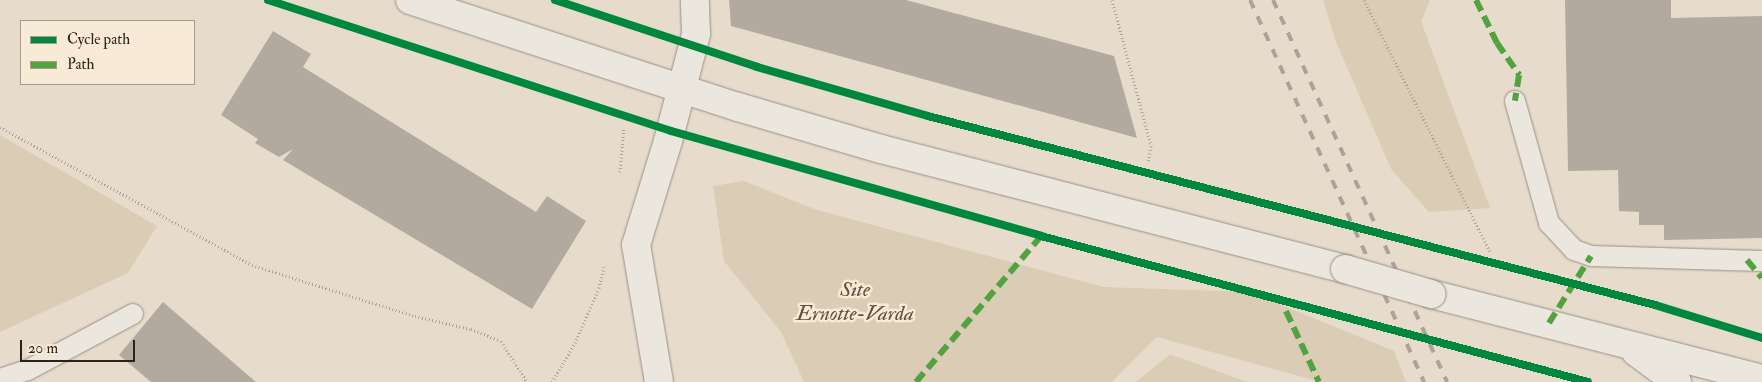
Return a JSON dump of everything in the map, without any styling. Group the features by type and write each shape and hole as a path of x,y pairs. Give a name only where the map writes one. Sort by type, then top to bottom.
{"street":[{"path":"410,0 881,149 1762,379"},
{"path":"659,382 636,245 696,34 695,0"},
{"path":"1627,345 1677,382"}],"lane":[{"path":"1515,101 1550,223 1574,250 1591,256 1762,261"},
{"path":"0,379 28,370 133,314"}],"path":[{"path":"1112,0 1151,146 1146,173"},
{"path":"1364,0 1490,252"},
{"path":"0,128 252,265 415,316 471,329 501,342 527,382"},
{"path":"552,382 575,343 599,288"}],"green space":[{"path":"1323,0 1430,0 1421,21 1490,208 1429,212 1391,169 1336,42"},
{"path":"0,135 157,226 128,273 0,332"},
{"name":"Site Ernotte-Varda","path":"744,181 817,210 1104,287 1250,292 1394,351 1406,382 1321,382 1157,337 1112,382 804,382 781,332 724,261 713,186"},
{"path":"1170,354 1247,382 1136,382"}],"building":[{"path":"729,0 906,0 1114,56 1137,138 731,26"},
{"path":"1565,0 1671,0 1671,18 1762,16 1762,238 1664,240 1664,225 1639,225 1639,212 1619,211 1618,170 1568,171"},
{"path":"273,31 311,54 303,67 536,212 547,196 586,221 532,309 283,160 293,149 279,157 255,143 258,139 221,115"},
{"path":"163,302 256,382 151,382 119,355"}],"railway":[{"path":"1250,0 1424,382"},
{"path":"1273,0 1447,382"}],"marked path":[{"path":"1476,0 1497,43 1519,75 1515,101"},
{"path":"916,382 1041,236"},
{"path":"1549,323 1591,256"},
{"path":"1747,260 1762,278"},
{"path":"1286,311 1319,382"}],"cycle path":[{"path":"268,0 671,131 1041,236 1588,382"},
{"path":"555,0 757,67 928,116 1655,305 1762,338"}]}
